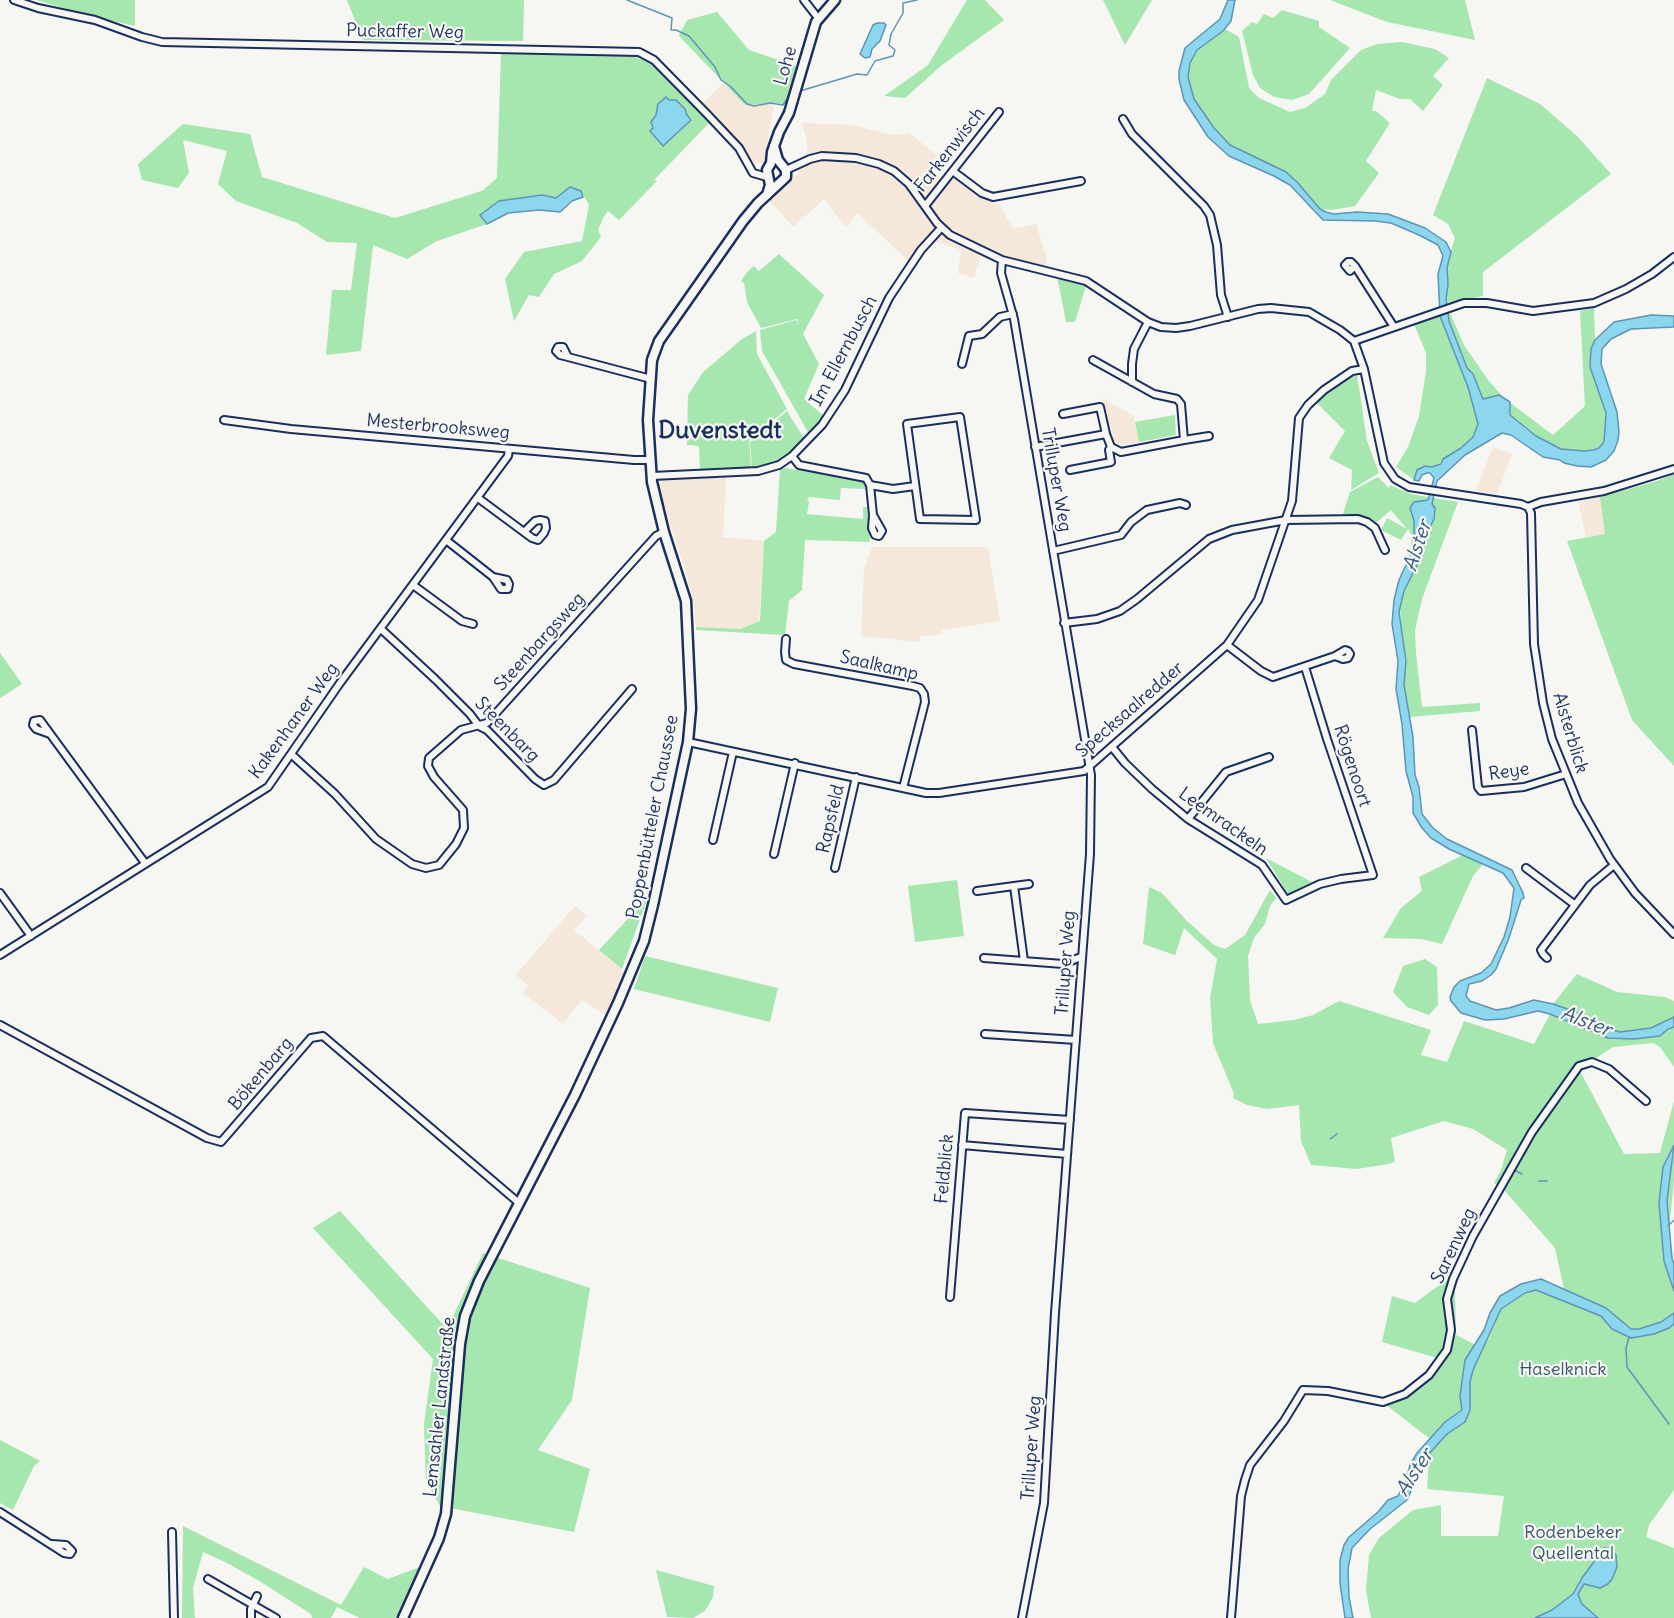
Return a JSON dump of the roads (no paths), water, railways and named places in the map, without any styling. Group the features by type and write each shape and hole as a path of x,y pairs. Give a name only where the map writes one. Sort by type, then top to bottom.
{"main road":[{"name":"Lohe","path":"774,170 774,146 789,112 818,18 835,0"},
{"name":"Poppenbütteler Chaussee","path":"519,1203 575,1095 644,941 688,742 691,709 686,601 664,532 650,460 648,420 652,360 659,341 743,221 786,177 774,170"},
{"path":"774,170 774,183 780,182"},
{"path":"767,195 774,170"},
{"name":"Lemsahler Landstraße","path":"403,1618 439,1539 446,1514 460,1344 465,1316 479,1281 519,1203"}],"street":[{"name":"Puckaffer Weg","path":"14,0 38,8 95,20 162,42 639,52 654,60 707,114 739,148 749,167 774,170"},
{"path":"804,0 818,18"},
{"name":"Farkenwisch","path":"925,206 999,112"},
{"path":"1123,119 1132,134 1204,206 1210,215 1217,245 1221,295 1228,317"},
{"path":"774,170 822,156 848,157 886,166 915,191 941,228 967,244 1002,260 1081,279 1101,289 1148,322 1161,327 1176,328 1271,308 1304,310 1334,326 1354,341 1364,369 1383,463 1395,479 1413,488 1521,504 1528,507 1541,502 1604,491 1674,469"},
{"path":"954,172 982,194 993,197 1081,181"},
{"name":"Im Ellernbusch","path":"652,476 758,471 779,465 792,456 822,425 845,390 889,298 921,250 941,228"},
{"path":"1354,341 1457,305 1479,302 1533,311 1594,303 1626,289 1652,274 1674,257"},
{"name":"Trilluper Weg","path":"1002,260 1001,273 1013,314 1090,775 1090,854 1055,1313 1044,1503 1022,1618"},
{"path":"1355,266 1394,327"},
{"path":"962,364 969,336 982,334 1000,316 1013,314"},
{"path":"1132,382 1134,349 1148,322"},
{"path":"568,357 651,379"},
{"path":"1093,360 1154,394 1177,399 1181,404 1184,440"},
{"name":"Specksaalredder","path":"688,742 795,763 903,788 939,793 1084,771 1227,645 1258,600 1286,520 1293,493 1299,418 1323,390 1352,371 1364,369"},
{"path":"1063,414 1100,407 1111,447 1109,450 1111,462 1070,470"},
{"path":"960,417 976,520 920,519 915,486 907,424 960,417"},
{"name":"Mesterbrooksweg","path":"224,420 291,429 650,460"},
{"path":"1035,447 1106,434"},
{"path":"1111,447 1121,452 1209,436"},
{"name":"Kakenhaner Weg","path":"0,955 268,787 340,684 508,456 509,449"},
{"path":"792,456 799,465 866,478 870,485 873,515"},
{"path":"870,485 893,489 915,486"},
{"path":"477,498 525,531"},
{"path":"1053,551 1120,535 1146,510 1180,503 1186,505"},
{"name":"Alsterblick","path":"1528,507 1531,513 1532,612 1536,668 1548,723 1566,774 1586,818 1614,865 1643,902 1674,934"},
{"path":"1064,623 1097,619 1120,611 1209,539 1232,530 1286,520 1363,520 1375,528 1385,550"},
{"name":"Steenbargsweg","path":"291,754 335,794 376,839 412,864 426,868 439,865 456,844 464,828 463,810 434,777 428,766 429,758 460,730 487,723 656,536 664,532"},
{"path":"446,540 493,577"},
{"path":"413,585 462,621 473,624"},
{"name":"Steenbarg","path":"381,628 435,679 479,726 487,730 535,779 544,785 554,780 632,688"},
{"name":"Saalkamp","path":"786,639 786,660 794,664 920,688 925,702 903,788"},
{"path":"1227,645 1261,671 1273,677 1335,656"},
{"name":"Rögenoort","path":"1286,900 1320,884 1373,875 1305,667"},
{"name":"Reye","path":"1472,730 1478,787 1481,791 1524,787 1566,774"},
{"path":"50,734 146,863"},
{"name":"Leemrackeln","path":"1112,747 1152,789 1188,819 1262,865 1286,900"},
{"path":"713,840 733,752"},
{"path":"1188,819 1227,772 1269,757"},
{"path":"774,854 795,763"},
{"name":"Rapsfeld","path":"835,868 856,777"},
{"path":"1547,958 1541,950 1574,904 1590,885 1614,865"},
{"path":"1526,868 1574,904"},
{"path":"977,891 1029,884"},
{"path":"1014,886 1024,961"},
{"path":"0,893 31,936"},
{"path":"984,958 1063,964 1081,957"},
{"name":"Bökenbarg","path":"0,1025 207,1138 222,1142 311,1038 323,1036 519,1203"},
{"path":"985,1034 1076,1040"},
{"name":"Sarenweg","path":"1230,1618 1241,1496 1250,1465 1284,1421 1304,1390 1328,1391 1383,1402 1405,1394 1430,1375 1447,1350 1451,1330 1447,1299 1453,1279 1473,1236 1511,1169 1566,1083 1582,1064 1597,1063 1609,1069 1646,1101"},
{"name":"Feldblick","path":"950,1297 965,1113 1070,1120"},
{"path":"962,1145 1067,1154"},
{"path":"0,1512 52,1544"},
{"path":"172,1532 174,1618"},
{"path":"208,1579 276,1618"},
{"path":"251,1618 256,1596"}],"water":[{"name":"Alster","path":"1228,0 1235,0 1231,21 1223,31 1197,50 1190,63 1188,77 1194,99 1214,128 1230,145 1286,172 1320,209 1334,214 1357,212 1388,214 1425,228 1446,242 1451,252 1447,268 1446,299 1449,321 1467,368 1473,374 1483,399 1499,395 1510,402 1510,415 1536,436 1561,449 1584,451 1599,448 1604,442 1606,413 1590,367 1591,349 1595,340 1614,322 1651,315 1674,316 1674,327 1631,329 1611,339 1602,349 1601,364 1617,412 1619,432 1614,451 1606,460 1591,467 1564,463 1543,457 1511,435 1502,433 1465,455 1437,481 1432,504 1435,508 1434,519 1425,538 1420,559 1404,591 1399,612 1406,661 1404,685 1422,814 1433,828 1447,839 1512,870 1524,898 1521,900 1496,969 1482,981 1469,984 1466,996 1470,1001 1496,1010 1534,1000 1553,1004 1620,1032 1651,1028 1674,1017 1674,1027 1660,1036 1634,1039 1608,1038 1538,1011 1504,1019 1485,1020 1461,1013 1451,1001 1450,997 1454,987 1460,981 1481,973 1491,964 1504,937 1510,917 1514,888 1503,873 1449,849 1431,838 1413,813 1413,797 1406,771 1396,689 1398,661 1392,624 1394,600 1399,580 1417,541 1410,508 1414,502 1428,500 1434,478 1427,473 1422,475 1419,481 1414,480 1417,470 1425,466 1432,467 1441,464 1443,459 1473,437 1478,424 1468,387 1440,316 1438,274 1443,256 1438,245 1391,223 1323,220 1290,185 1229,156 1208,137 1184,100 1179,71 1185,48 1220,19"},
{"path":"877,23 886,25 870,57 865,58 860,54 873,25"},
{"path":"666,97 669,100 676,100 691,120 663,146 650,131 653,128 651,122 656,115 658,104"},
{"path":"570,187 581,191 583,197 572,201 560,212 539,210 508,213 487,224 480,215 499,201 542,195 556,198"},
{"path":"1674,1145 1667,1201 1674,1264 1674,1291 1664,1261 1659,1203 1663,1167"},
{"name":"Alster","path":"1541,1279 1606,1308 1631,1329 1639,1329 1661,1322 1674,1313 1674,1324 1654,1334 1631,1338 1612,1329 1601,1316 1536,1290 1525,1293 1501,1309 1473,1370 1470,1382 1470,1410 1465,1422 1447,1434 1427,1456 1407,1500 1370,1529 1352,1548 1348,1569 1349,1597 1353,1618 1345,1618 1340,1583 1340,1560 1344,1545 1349,1537 1378,1512 1388,1500 1398,1496 1417,1453 1445,1422 1462,1410 1460,1396 1465,1360 1484,1330 1490,1313 1500,1296 1521,1284"},
{"path":"1604,1548 1610,1548 1616,1555 1617,1567 1612,1579 1600,1588 1584,1584 1578,1594 1582,1604 1598,1618 1535,1618 1552,1610 1573,1594"}],"waterway":[{"path":"627,0 672,18 671,30 689,36 715,67 721,80 747,104 754,106 770,103 783,105 789,96"},
{"path":"800,91 857,74 867,75 875,61 893,56 895,50 889,45 891,34 903,13 903,3 917,0"},
{"path":"798,63 811,21"},
{"path":"1330,1139 1337,1134"},
{"path":"1512,1169 1522,1174"},
{"path":"1539,1181 1547,1181"},
{"path":"1668,1226 1674,1220"},
{"path":"1629,1337 1626,1348 1627,1367 1669,1424"}],"district":[{"name":"Duvenstedt","path":"720,431"}],"park label":[{"name":"Haselknick","path":"1563,1370"},
{"name":"Rodenbeker Quellental","path":"1573,1543"}]}
